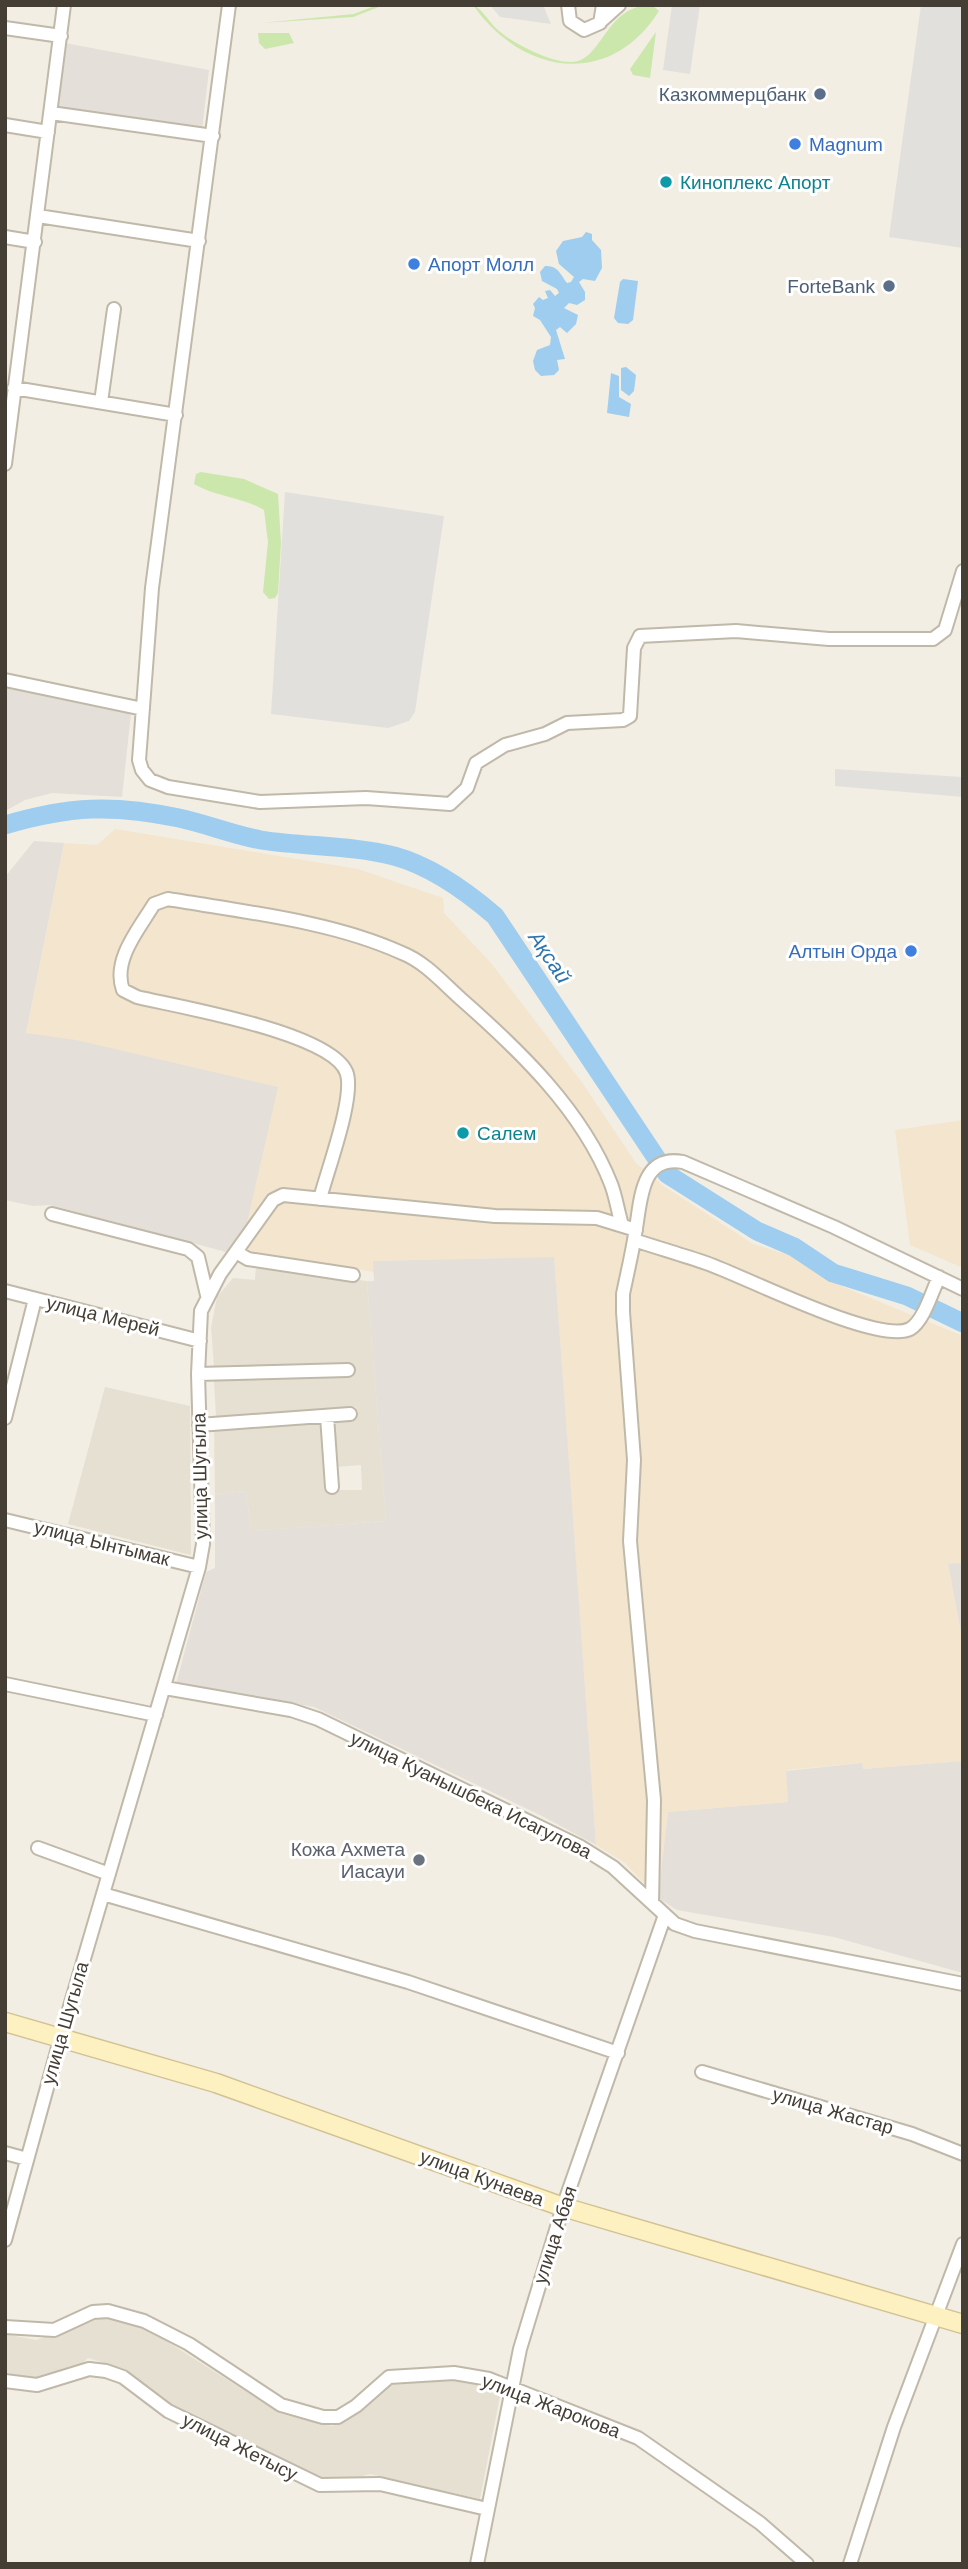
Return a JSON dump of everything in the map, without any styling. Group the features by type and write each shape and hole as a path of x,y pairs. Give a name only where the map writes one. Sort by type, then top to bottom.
{"main road":[{"name":"улица Кунаева","path":"5,2022 216,2083 563,2207 963,2324"}],"street":[{"path":"5,464 14,388 12,351 35,242 64,5"},
{"path":"229,5 152,587 139,760 142,770 150,780 168,787 260,803 366,798 450,804 467,788 476,764 505,745 545,734 567,723 623,720 630,716 634,648 640,636 736,631 829,639 933,639 945,630 963,571"},
{"path":"568,5 570,21 579,28 590,29 619,5"},
{"path":"600,23 603,5"},
{"path":"5,28 61,36"},
{"path":"51,113 213,136"},
{"path":"5,125 48,132"},
{"path":"38,216 199,241"},
{"path":"5,237 35,242"},
{"path":"101,402 114,309"},
{"path":"14,388 176,415"},
{"path":"5,680 143,709"},
{"path":"320,1199 347,1098 347,1076 341,1060 321,1046 274,1030 137,997 123,990 119,980 120,963 154,904 169,900 274,917 376,942 418,961 475,1011 537,1073 569,1110 597,1153 612,1185 622,1225"},
{"path":"652,1903 654,1800 630,1541 634,1460 623,1294 642,1186 658,1165 671,1160 683,1162 834,1227 963,1289"},
{"name":"улица Шугыла","path":"5,2240 61,2037 199,1567 203,1544 198,1374 201,1311 207,1295 273,1200 283,1195 495,1216 597,1218 622,1225 635,1235 827,1314 864,1326 897,1331 909,1329 917,1322 939,1277"},
{"path":"52,1214 188,1249 198,1257 207,1295"},
{"path":"236,1252 248,1259 354,1275"},
{"name":"улица Мерей","path":"5,1291 200,1341"},
{"path":"5,1418 35,1299"},
{"path":"198,1374 348,1370"},
{"path":"199,1424 350,1414"},
{"path":"327,1416 332,1487"},
{"name":"улица Ынтымак","path":"5,1520 199,1567"},
{"path":"5,1684 156,1715"},
{"name":"улица Куанышбека Исагулова","path":"165,1688 291,1710 318,1719 581,1847 613,1867 675,1924 695,1931 963,1984"},
{"path":"38,1848 109,1874"},
{"path":"103,1894 408,1982 618,2053"},
{"name":"улица Абая","path":"477,2564 510,2386 563,2207 665,1915"},
{"name":"улица Жастар","path":"702,2073 912,2134 963,2154"},
{"path":"5,2153 27,2159"},
{"path":"850,2564 894,2427 963,2244"},
{"name":"улица Жарокова","path":"5,2327 54,2330 93,2312 108,2311 144,2321 189,2344 281,2405 323,2417 338,2417 356,2406 389,2377 407,2374 454,2373 510,2386 638,2438 760,2523 807,2564"},
{"name":"улица Жетысу","path":"5,2381 37,2385 89,2369 106,2371 123,2377 168,2411 320,2485 380,2484 488,2509"}],"shaded area":[{"path":"490,5 543,5 551,24 500,17"},
{"path":"672,5 700,5 690,74 663,70"},
{"path":"921,5 963,5 963,248 889,237"},
{"path":"65,43 209,70 202,130 57,107"},
{"path":"285,492 444,516 415,712 409,721 388,728 271,714"},
{"path":"5,687 131,713 122,797 52,793 25,800 5,811"},
{"path":"835,769 963,777 963,797 835,786"},
{"path":"115,829 358,869 443,898 444,913 491,963 581,1081 636,1163 662,1185 753,1244 798,1258 829,1281 963,1336 963,1563 948,1565 963,1643 963,1761 862,1769 861,1763 787,1770 788,1802 668,1812 658,1898 624,1862 596,1845 554,1257 374,1261 374,1272 250,1252 235,1240 247,1223 277,1087 26,1033 64,843 97,845"},
{"path":"34,841 64,843 26,1033 76,1040 278,1087 247,1223 226,1252 50,1205 33,1206 5,1200 5,877"},
{"path":"963,1120 963,1268 910,1245 895,1130"},
{"path":"554,1257 596,1845 542,1816 314,1707 176,1684 206,1572 215,1568 215,1494 246,1491 251,1531 386,1521 367,1281 374,1281 373,1261"},
{"path":"256,1266 367,1281 386,1521 251,1531 246,1491 215,1494 214,1428 323,1421 328,1490 362,1490 361,1465 336,1467 333,1421 357,1419 356,1407 216,1417 214,1380 354,1373 352,1364 214,1368 211,1327 217,1297 233,1278 255,1280"},
{"path":"105,1387 190,1406 191,1555 68,1524"},
{"path":"963,1563 963,1643 948,1564"},
{"path":"963,1761 963,1973 834,1937 677,1910 658,1898 668,1812 788,1802 786,1771 862,1763 863,1769"},
{"path":"105,2317 149,2330 281,2414 332,2426 345,2421 373,2401 392,2381 453,2379 501,2391 480,2499 370,2474 349,2480 320,2478 170,2407 127,2370 88,2358 80,2366 32,2379 5,2375 5,2334 36,2340"}],"green space":[{"path":"384,5 353,17 261,23 354,14"},
{"path":"473,5 499,31 515,42 548,58 569,62 587,57 625,13 637,7 652,5 659,11 639,36 616,53 592,62 566,63 540,58 516,46 493,29"},
{"path":"656,32 650,78 633,75 630,69"},
{"path":"258,33 289,33 294,43 265,49 259,43"},
{"path":"201,472 244,479 278,494 281,543 278,593 275,598 269,599 263,592 268,542 264,510 194,484 196,474"}],"water":[{"path":"586,232 592,234 592,240 601,250 602,268 595,281 583,279 579,282 585,292 585,300 577,305 569,303 564,308 578,315 576,324 567,333 560,327 556,330 565,359 557,360 559,370 554,375 541,376 535,370 533,361 537,350 550,345 551,337 540,320 533,316 533,304 539,297 543,300 548,298 545,291 550,290 555,296 559,293 557,289 542,281 540,272 545,266 553,267 567,283 571,282 574,277 559,264 556,251 563,241 582,237"},
{"path":"623,279 638,281 633,320 628,324 618,323 614,318 620,282"},
{"path":"626,367 636,375 634,391 629,396 621,390 621,368"},
{"path":"611,373 619,376 619,397 631,404 629,417 607,413"}],"waterway":[{"name":"Ақсай","path":"5,825 71,811 133,811 179,818 261,840 378,852 408,860 435,873 495,916 667,1174 757,1231 794,1247 833,1273 907,1296 963,1323"}],"place":[{"name":"Казкоммерцбанк","path":"820,94"},
{"name":"Magnum","path":"795,144"},
{"name":"Киноплекс Апорт","path":"666,182"},
{"name":"Апорт Молл","path":"414,264"},
{"name":"ForteBank","path":"889,286"},
{"name":"Алтын Орда","path":"911,951"},
{"name":"Салем","path":"463,1133"},
{"name":"Кожа Ахмета Иасауи","path":"419,1860"}]}
